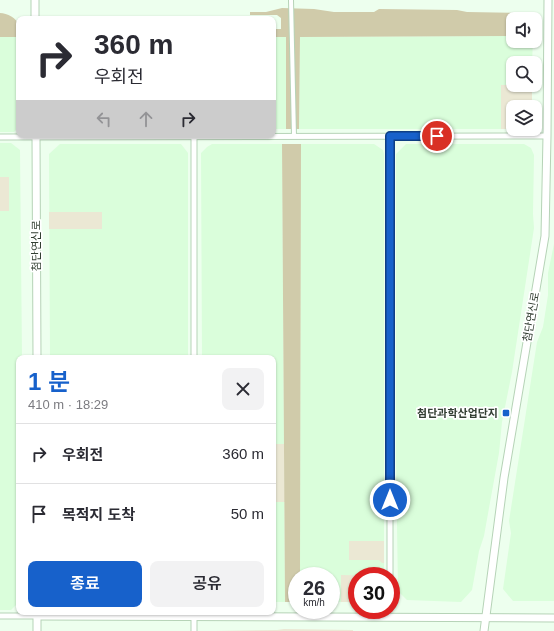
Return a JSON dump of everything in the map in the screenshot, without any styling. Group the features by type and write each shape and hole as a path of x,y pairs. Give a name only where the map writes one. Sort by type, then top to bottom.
{"street":[{"path":"35,0 35,16"},
{"path":"291,0 294,136"},
{"name":"첨단연신로","path":"484,631 504,478 545,236 548,0"},
{"path":"276,136 547,136"},
{"path":"390,136 390,567"},
{"path":"0,137 16,137"},
{"name":"첨단연신로","path":"36,138 37,355"},
{"path":"194,138 194,355"},
{"path":"276,614 348,614"},
{"path":"400,614 486,618 554,618"},
{"path":"0,616 18,615"},
{"path":"37,615 37,631"},
{"path":"194,615 194,631"}],"shaded area":[{"path":"282,8 314,9 334,12 374,12 379,9 457,10 467,12 506,13 506,36 300,37 299,129 286,129 286,37 276,37 276,29 281,29 281,18 277,15 250,15 250,12 266,12"},
{"path":"0,13 9,15 16,21 16,37 0,37"},
{"path":"506,36 506,48 533,48 532,56 506,56 506,92 532,92 532,100 506,100 506,129 299,129 300,37"},
{"path":"0,37 16,37 16,130 14,132 0,132"},
{"path":"276,37 286,37 286,129 276,129"},
{"path":"501,85 506,85 506,92 532,92 532,100 506,100 506,129 501,129"},
{"path":"0,143 11,143 20,150 22,355 16,355 16,605 11,610 0,610"},
{"path":"60,144 181,144 188,153 188,355 50,355 49,154"},
{"path":"212,144 282,144 285,602 276,602 276,355 202,355 201,153"},
{"path":"282,144 301,144 300,567 288,567 288,602 285,602"},
{"path":"301,144 374,144 383,150 384,154 384,567 348,567 348,602 340,602 340,567 300,567"},
{"path":"406,144 524,144 531,148 534,155 534,228 512,372 502,422 499,453 484,536 479,551 472,590 461,602 407,600 400,593 400,567 398,567 396,458 396,154"},
{"path":"0,177 9,177 9,211 0,211"},
{"path":"49,212 102,212 102,229 49,229"},
{"path":"554,244 554,601 513,601 503,589 511,533 509,521 537,342 543,327 548,295 548,273"},
{"path":"276,444 284,444 285,502 276,502"},
{"path":"349,541 384,541 384,563 379,560 349,560"},
{"path":"341,575 348,575 348,602 341,602"},
{"path":"277,630 353,631 215,631"}],"place":[{"name":"첨단과학산업단지","path":"506,413"}],"route":[{"path":"390,500 390,136 437,136"}]}
